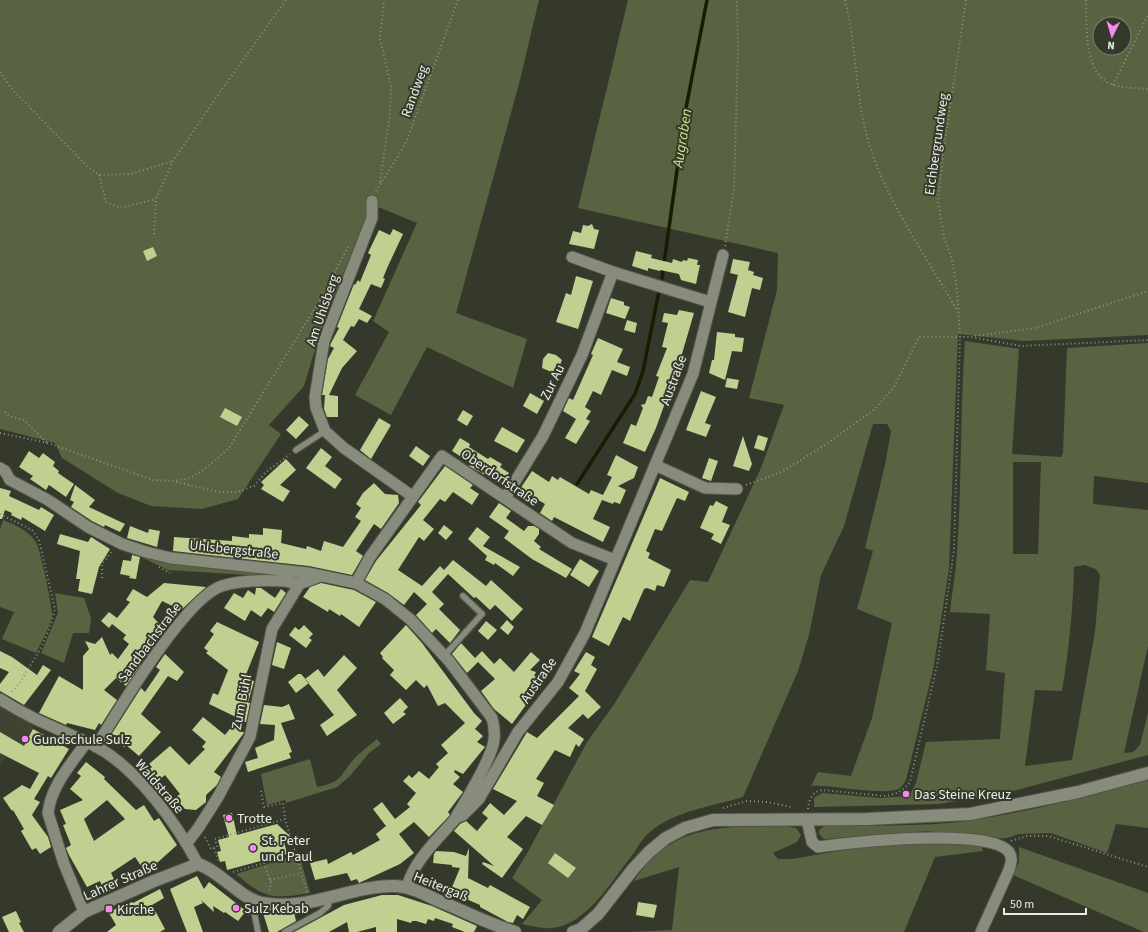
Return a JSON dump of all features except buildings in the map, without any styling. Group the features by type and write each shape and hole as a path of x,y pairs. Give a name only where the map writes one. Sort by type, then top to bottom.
{"street":[{"name":"Am Uhlsberg","path":"372,201 372,218 324,341 315,397 316,408 325,432 344,448 412,496"},
{"name":"Austraße","path":"407,887 410,874 456,818 463,815 480,799 518,732 558,682 585,633 693,374 723,255"},
{"path":"572,257 613,272 710,302"},
{"name":"Zur Au","path":"505,498 546,429 582,355 613,272"},
{"name":"Oberdorfstraße","path":"356,583 370,557 412,496 442,456 572,543 615,560"},
{"path":"654,466 705,488 737,489"},
{"name":"Uhlsbergstraße","path":"0,468 6,472 5,481 48,500 88,527 119,542 146,552 172,558 308,573 318,577 356,583 385,599 411,620 444,656 492,718 494,741 466,801 456,818"},
{"name":"Sandbachstraße","path":"84,912 64,864 48,813 48,805 55,788 91,745 168,637 203,598 221,586 247,581 300,583 318,577"},
{"name":"Zum Bühl","path":"187,843 218,797 250,737 272,629 300,583"},
{"name":"Waldstraße","path":"2,700 24,714 91,745 131,771 187,843"},
{"path":"573,932 582,929 598,914 609,898 649,852 666,838 685,828 713,820 810,813 928,817 970,814 1078,792 1148,773"},
{"path":"810,813 812,842 818,847 881,840 929,838 995,843 1008,851 1012,859 1009,870 981,932"},
{"path":"187,843 198,864"},
{"name":"Lahrer Straße","path":"59,932 84,912 154,881 198,864"},
{"name":"Heitergaß","path":"198,864 219,870 252,900 265,904 280,905 309,901 380,887 407,887 514,932"}],"lane":[{"path":"296,450 325,432"},
{"path":"444,656 482,614 463,596"},
{"path":"285,932 320,913 328,906 330,897"},
{"path":"252,900 258,932"}],"path":[{"path":"154,234 156,199 173,160 286,0"},
{"path":"372,201 380,183 390,114 391,86 380,39 384,0"},
{"name":"Randweg","path":"380,183 405,145 458,0"},
{"path":"723,255 734,190 738,48 737,0"},
{"path":"845,0 852,29 860,98 869,143 884,183 958,312"},
{"name":"Eichbergrundweg","path":"810,813 809,802 812,794 816,791 822,790 884,796 899,792 910,782 938,661 954,550 960,336 952,259 944,237 938,202 943,155 966,0"},
{"path":"1086,0 1091,62 1099,77 1113,85 1148,89"},
{"path":"1113,85 1148,15"},
{"path":"0,72 11,88 87,166 99,175 106,202 120,208 156,199"},
{"path":"99,175 131,174 173,160"},
{"path":"175,481 190,478 205,469 229,448 320,300 351,240"},
{"path":"971,337 1035,328 1148,291"},
{"path":"737,489 781,472 819,449 875,409 894,387 919,337 960,336 1021,346 1148,340"},
{"path":"5,412 9,416 24,420 48,443"},
{"path":"0,433 48,443 153,480 175,481 219,492 237,492 254,486 266,472 296,450"},
{"path":"0,514 32,530 39,540 55,609 42,646 21,681 2,700"},
{"path":"102,578 102,564 119,542"},
{"path":"261,791 264,807 283,803 285,819 309,901"},
{"path":"214,848 217,848 215,839 285,819"},
{"path":"1002,847 1014,839 1027,836 1048,836 1148,867"},
{"path":"209,842 211,849 214,848"},
{"path":"214,848 219,870 264,863 295,854"},
{"path":"264,863 270,880 270,887 265,904"},
{"path":"270,880 301,873"}],"shaded area":[{"name":"Gundschule Sulz","path":"0,704 34,723 33,729 69,749 51,778 48,777 43,785 35,780 39,773 7,757 0,765"}],"green space":[{"path":"0,0 539,0 520,80 456,313 527,339 513,388 427,347 391,415 355,395 389,332 373,321 417,223 371,204 321,330 304,386 269,425 281,434 238,499 202,509 151,506 118,493 62,458 55,443 0,429"},
{"path":"628,0 1148,0 1148,335 1024,341 958,334 949,569 933,670 906,780 900,788 884,791 811,786 818,772 851,776 872,718 892,623 857,609 873,551 865,548 885,465 891,431 887,424 873,424 844,526 821,575 809,635 798,671 743,797 682,814 650,832 608,888 588,910 577,919 565,925 552,928 522,924 542,900 512,878 529,850 587,742 615,703 690,580 708,582 761,468 784,405 749,398 777,290 778,253 578,208"},
{"path":"965,341 1019,349 1012,454 1061,457 1063,453 1067,348 1148,343 1148,483 1094,476 1093,504 1148,510 1148,646 1124,753 1133,752 1140,745 1148,713 1148,755 1009,792 939,804 814,807 814,798 822,793 880,798 909,796 916,783 926,742 1000,739 1005,673 986,670 990,614 950,612 956,567 959,526","holes":["1013,462 1041,462 1038,554 1013,554","1084,565 1096,569 1100,575 1095,632 1072,760 1025,766 1035,690 1062,691 1067,660 1073,598 1074,567"]},
{"path":"3,520 21,528 33,538 38,547 43,566 52,616 36,653 2,639 14,612 0,607 0,529"},
{"path":"131,552 292,576 294,578 168,570"},
{"path":"55,593 84,598 91,618 89,633 73,633 64,663 41,653 58,613"},
{"path":"377,739 381,744 369,753 350,776 337,787 286,803 285,800 267,805 261,774 310,759 317,787 325,785 336,781 353,760"},
{"path":"1148,780 1148,828 1116,824 1107,853 1051,833 1019,834 1007,838 991,839 938,834 929,831 824,839 819,834 819,830 824,826 931,824 967,821 1058,803"},
{"path":"785,826 796,828 801,835 797,842 773,853 778,859 792,859 873,845 964,842 981,844 983,851 935,857 904,932 630,932 672,930 679,867 634,881 649,862 665,848 683,838 720,828"},
{"path":"1019,847 1148,893 1148,932 1144,932 1013,875 1019,862"},
{"path":"299,854 310,893 278,896 262,893 236,874"}],"waterway":[{"name":"Augraben","path":"662,278 685,113 707,0"},
{"name":"Augraben","path":"577,484 635,394 643,371 659,291"}],"place":[{"name":"Gundschule Sulz","path":"25,739"},
{"name":"Das Steine Kreuz","path":"906,794"},
{"name":"Trotte","path":"229,818"},
{"name":"St. Peter und Paul","path":"253,848"},
{"name":"Sulz Kebab","path":"236,908"},
{"name":"Kirche","path":"109,909"}]}
